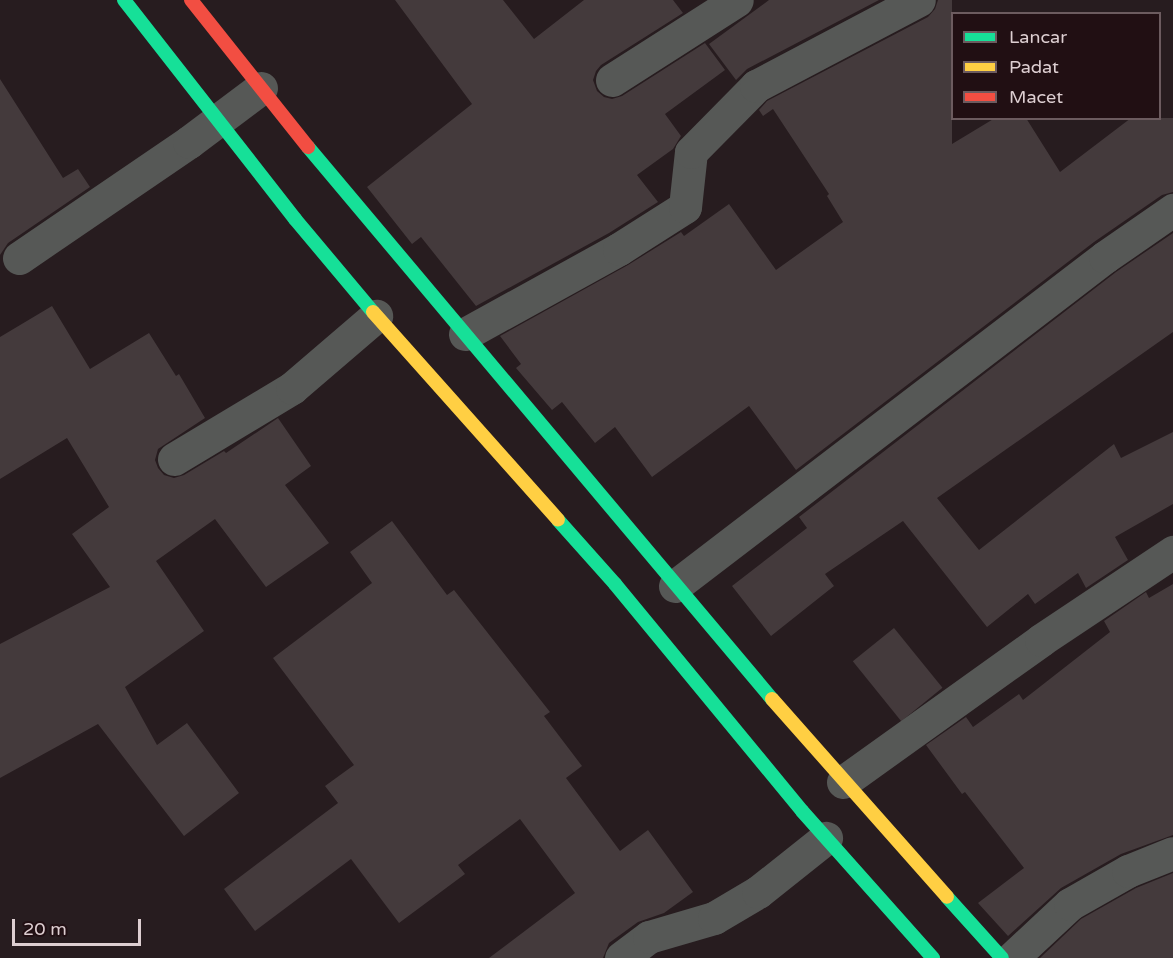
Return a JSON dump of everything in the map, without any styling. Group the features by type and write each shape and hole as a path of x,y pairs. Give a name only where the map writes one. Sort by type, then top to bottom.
{"main road":[{"path":"124,0 217,119 366,326 615,584 820,843 933,958"},
{"path":"191,0 338,185 675,586 850,775 1002,958"}],"street":[{"path":"612,80 737,0"},
{"path":"465,334 609,255 685,207 691,152 756,86 919,0"},
{"path":"19,258 189,142 261,88"},
{"path":"675,586 1105,257 1173,210"},
{"path":"174,459 292,388 366,326"},
{"path":"850,775 1041,639 1173,552"},
{"path":"621,958 649,937 714,918 758,891 820,843"},
{"path":"1012,958 1070,904 1128,871 1173,853"}],"building":[{"path":"395,0 503,0 534,39 584,0 673,0 683,13 601,65 593,80 597,91 604,97 612,99 622,96 705,43 725,70 665,114 681,136 673,149 637,175 658,202 609,233 476,306 421,237 412,244 367,187 472,104"},
{"path":"769,0 879,0 747,69 736,80 709,44"},
{"path":"938,0 952,0 952,144 992,120 1027,120 1060,172 1128,120 1173,118 1173,192 1162,195 1094,242 796,470 749,406 652,477 615,427 595,443 562,402 552,410 516,368 521,364 500,336 628,265 681,232 684,236 729,204 776,270 843,222 827,196 829,194 773,109 763,116 759,110 767,101 928,17 935,9"},
{"path":"0,79 63,178 78,169 90,187 8,243 0,255"},
{"path":"1173,233 1173,332 937,498 979,550 1114,444 1121,458 1173,432 1173,504 1115,537 1128,560 1086,588 1078,573 1035,604 1028,594 987,627 903,521 825,574 834,586 771,636 732,586 807,528 799,517 1116,272"},
{"path":"52,306 90,369 149,333 176,376 179,374 205,418 158,449 155,460 164,475 174,478 184,475 224,451 226,453 278,418 311,466 285,485 329,543 266,587 215,519 156,561 204,631 125,687 157,745 187,723 239,793 184,836 98,724 0,778 0,644 110,587 72,534 109,507 67,438 0,479 0,337"},
{"path":"392,521 447,595 454,590 550,712 544,716 582,766 566,778 620,851 648,830 693,892 664,913 638,922 609,943 603,958 489,958 575,893 520,819 458,865 465,874 399,923 351,859 255,931 224,889 338,803 325,786 354,765 273,658 372,583 350,552"},
{"path":"1173,584 1173,835 1121,854 1061,888 1008,936 978,903 1024,868 965,792 962,794 926,745 966,717 973,727 1019,694 1023,700 1110,632 1104,621 1146,592 1149,598"},
{"path":"894,628 942,688 901,721 853,661"},
{"path":"1173,873 1173,958 1040,958 1081,919 1136,888"}],"traffic: fast":[{"path":"124,0 295,219 373,312"},
{"path":"308,147 772,699"},
{"path":"558,520 615,584 802,811 933,958"},
{"path":"947,897 1002,958"}],"traffic: slow":[{"path":"373,312 558,520"},
{"path":"772,699 947,897"}],"traffic: jam":[{"path":"191,0 308,147"}]}
